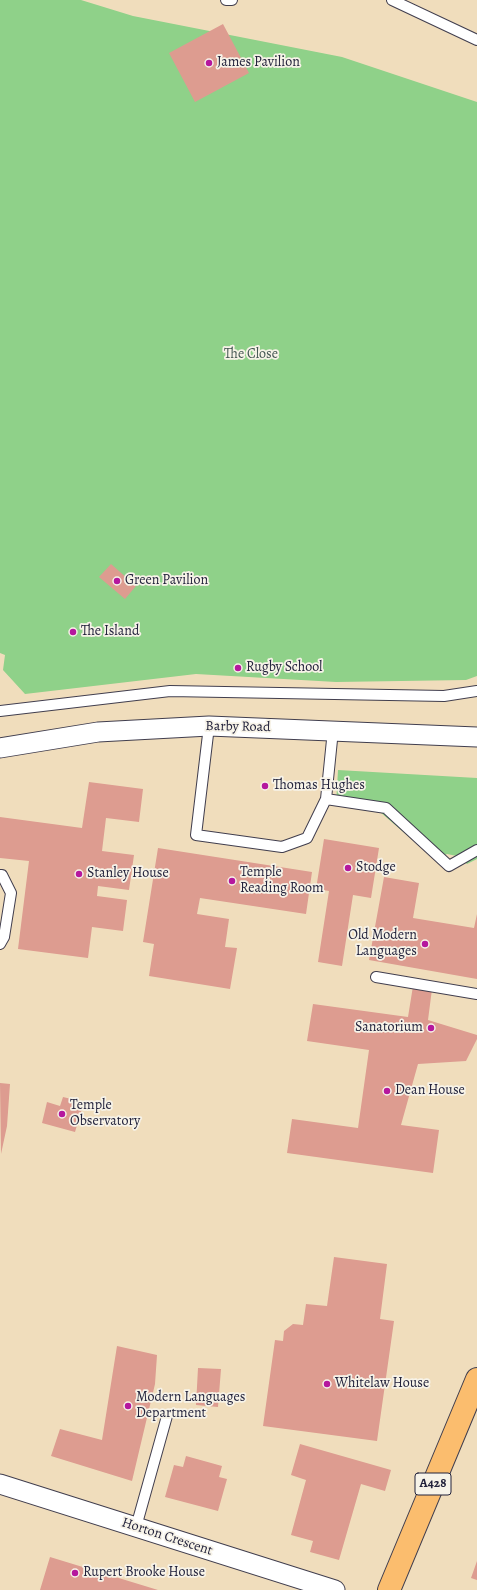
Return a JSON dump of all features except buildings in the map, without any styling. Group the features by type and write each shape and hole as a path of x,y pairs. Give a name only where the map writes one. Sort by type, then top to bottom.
{"highway":[{"name":"A428","path":"389,1590 477,1379"}],"street":[{"name":"Barby Road","path":"0,748 98,732 209,726 477,737"},
{"name":"Horton Crescent","path":"0,1484 335,1590"}],"lane":[{"path":"226,0 232,0"},
{"path":"392,0 477,40"},
{"path":"0,711 170,691 444,696 477,691"},
{"path":"209,726 196,835 282,847 307,838 326,799 333,730"},
{"path":"326,799 386,808 449,866 477,850"},
{"path":"0,875 2,875 11,892 4,938 0,944"},
{"path":"376,977 477,994"},
{"path":"136,1527 167,1416"}],"green space":[{"name":"The Close","path":"0,0 81,0 133,16 342,57 477,102 477,676 466,680 336,682 196,674 25,694 3,670 5,655 0,653"},
{"path":"338,770 477,778 477,859 467,864 457,856 447,854 436,860 380,812 336,805"}],"place":[{"name":"James Pavilion","path":"209,63"},
{"name":"Green Pavilion","path":"117,581"},
{"name":"The Island","path":"73,632"},
{"name":"Rugby School","path":"238,668"},
{"name":"Thomas Hughes","path":"265,786"},
{"name":"Stodge","path":"348,868"},
{"name":"Stanley House","path":"79,874"},
{"name":"Temple Reading Room","path":"232,881"},
{"name":"Old Modern Languages","path":"425,944"},
{"name":"Sanatorium","path":"431,1028"},
{"name":"Dean House","path":"387,1091"},
{"name":"Temple Observatory","path":"62,1114"},
{"name":"Whitelaw House","path":"327,1384"},
{"name":"Modern Languages Department","path":"128,1406"},
{"name":"Rupert Brooke House","path":"75,1573"}]}
